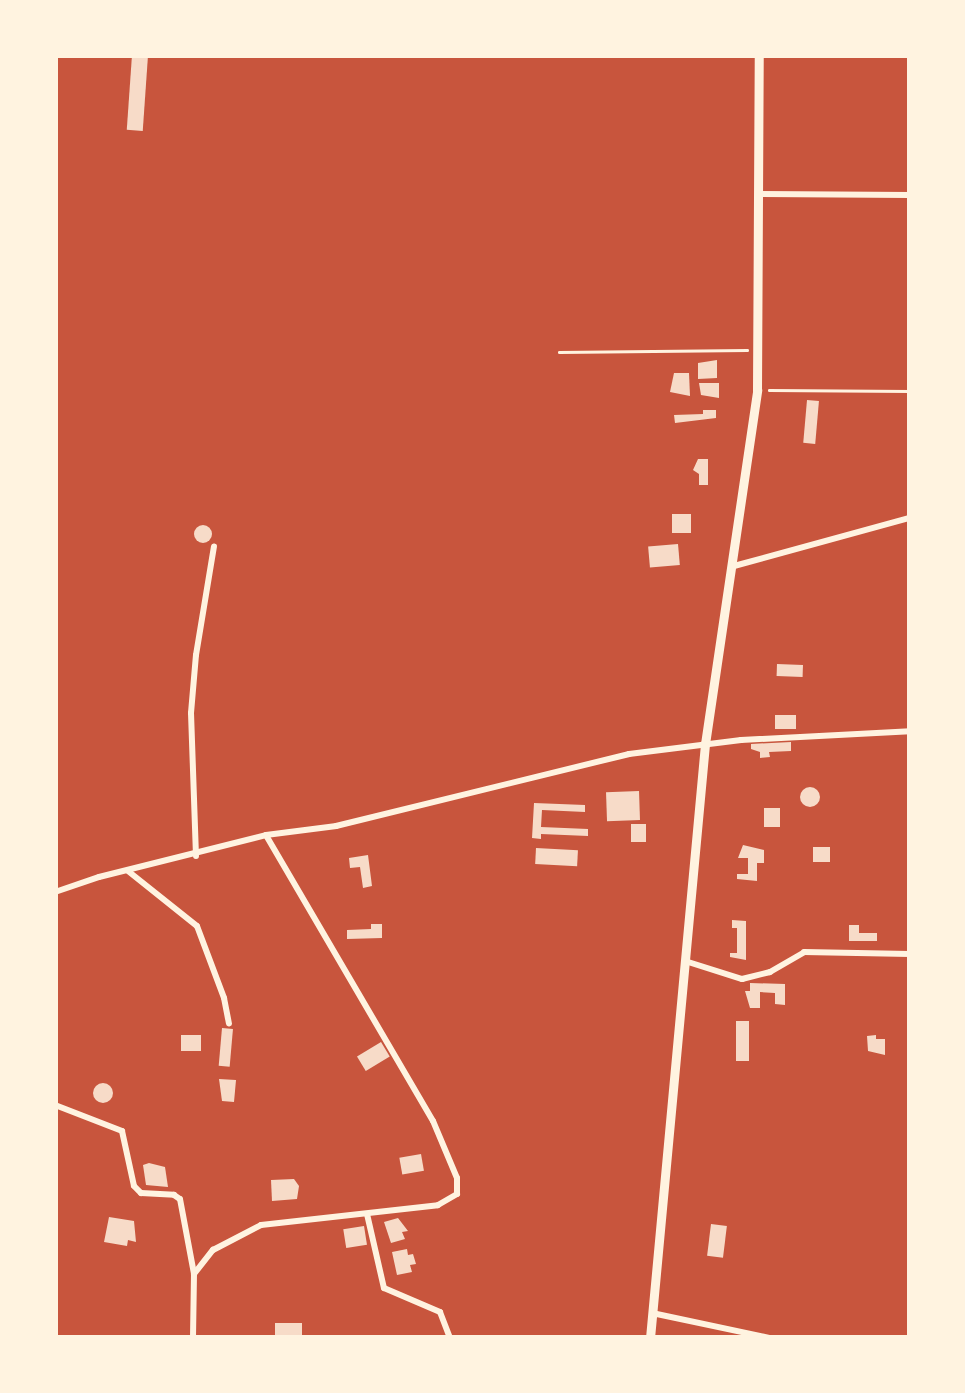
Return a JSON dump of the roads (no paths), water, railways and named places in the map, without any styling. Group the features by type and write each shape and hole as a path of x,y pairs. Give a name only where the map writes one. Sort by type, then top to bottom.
{"street":[{"path":"650,1338 705,744 758,390 759,55"},
{"path":"760,194 910,196"},
{"path":"734,566 910,518"},
{"path":"196,856 192,712 196,654 214,546"},
{"path":"55,892 266,835 336,826 629,754 705,744 910,731"},
{"path":"194,1274 213,1250 261,1225 448,1202 457,1194 457,1178 416,1089 266,835"},
{"path":"127,870 197,926 224,998 229,1024"},
{"path":"684,960 742,979 764,975 804,952 910,954"},
{"path":"55,1104 122,1131 134,1186 141,1193 178,1197 194,1274 193,1338"},
{"path":"367,1214 384,1288 440,1312 450,1338"},
{"path":"652,1313 770,1338"}]}
